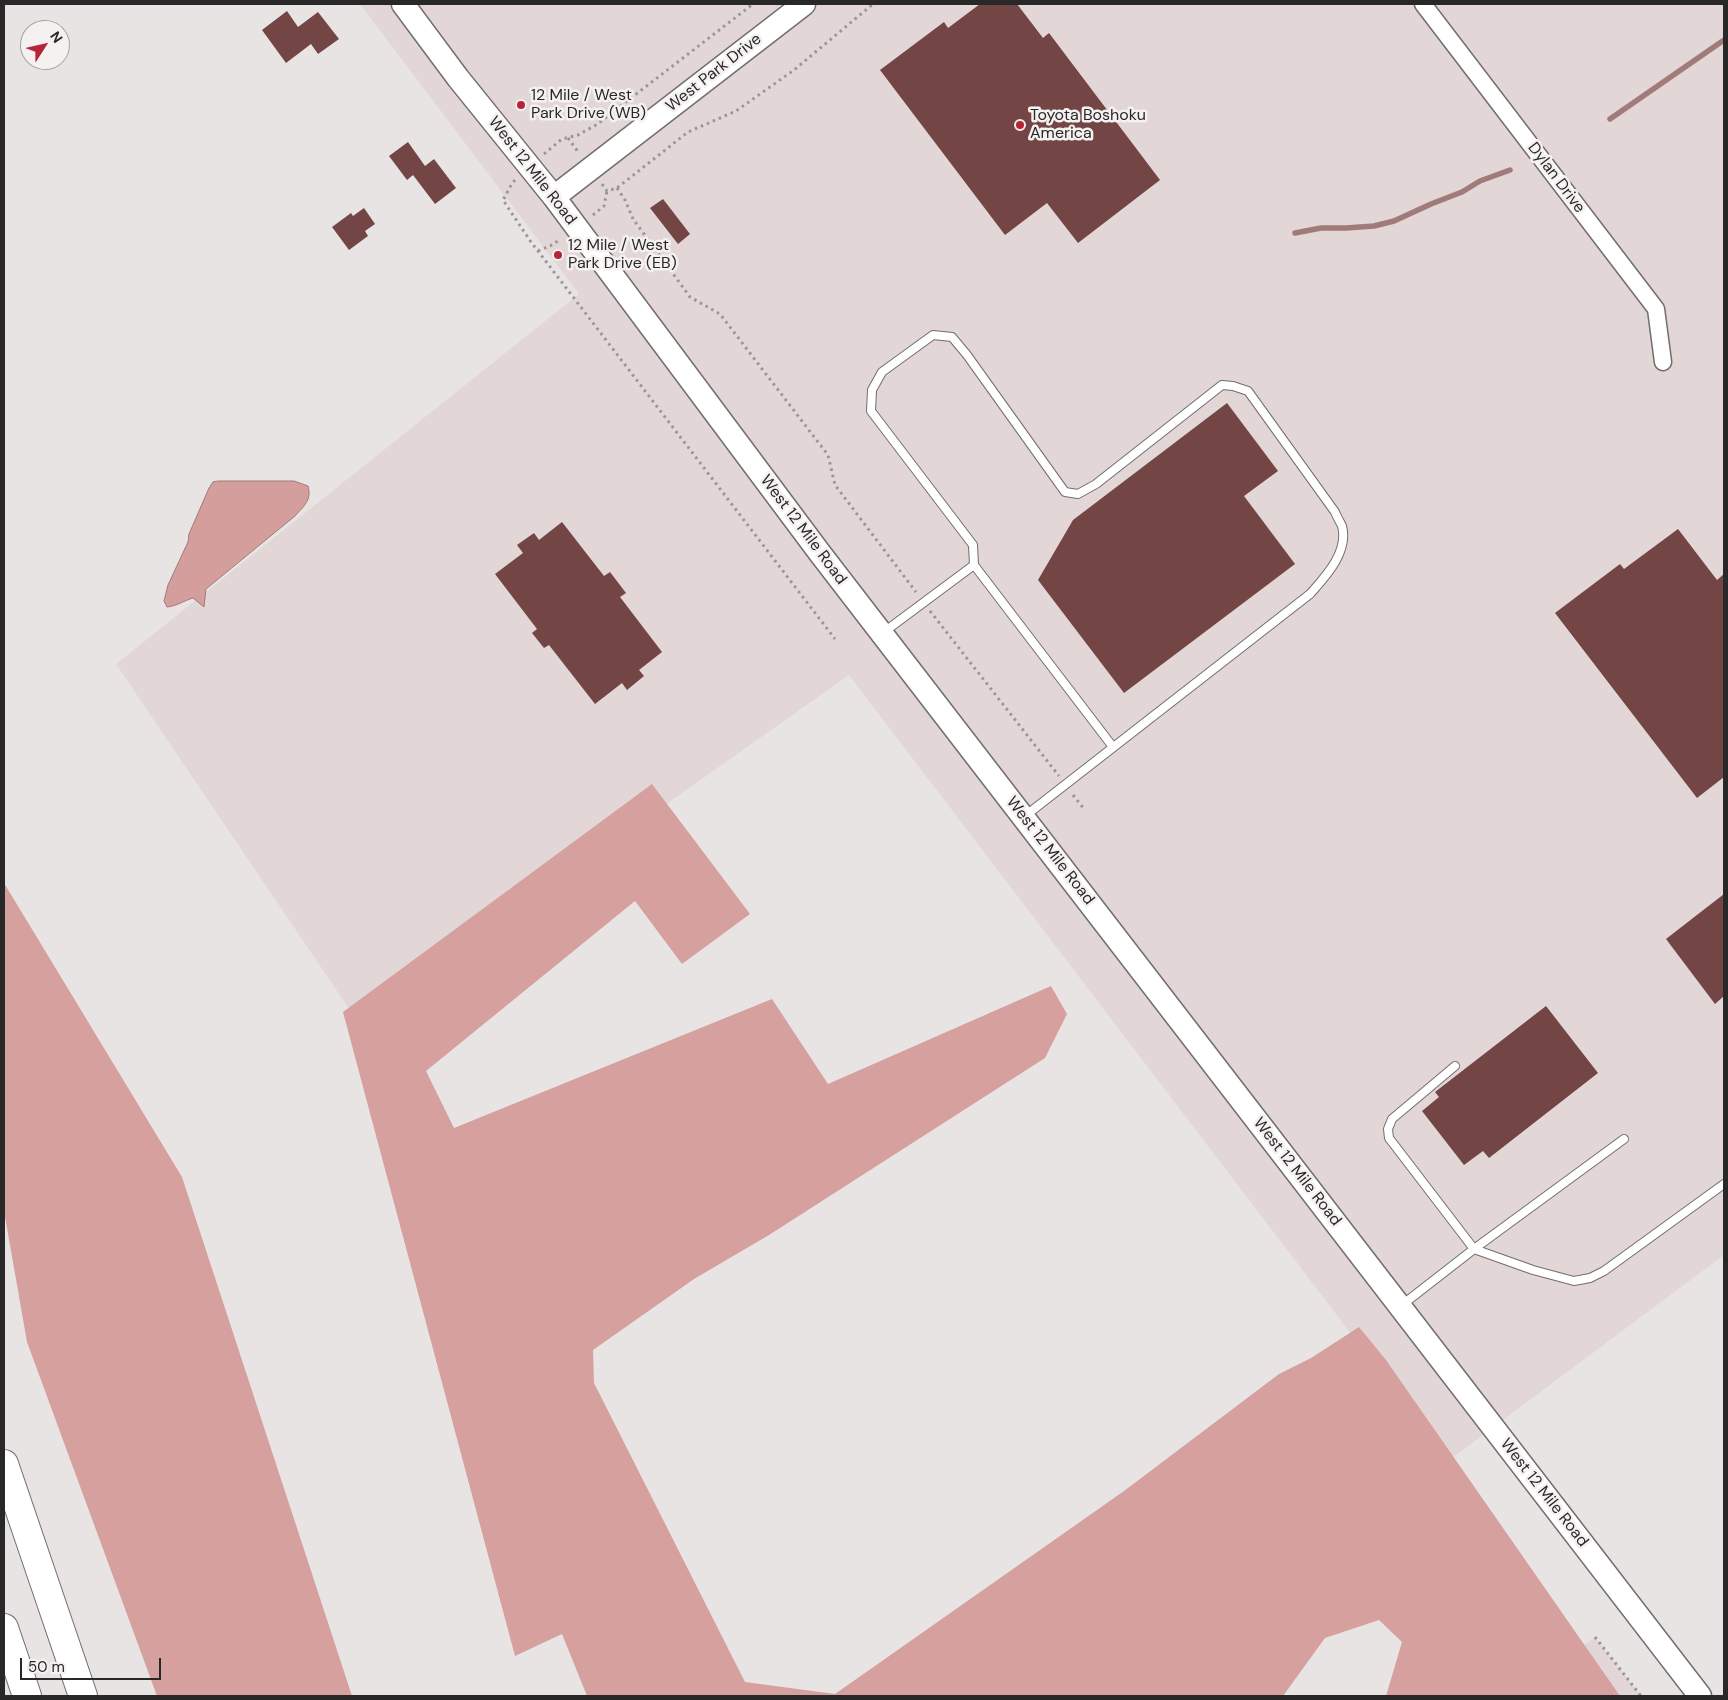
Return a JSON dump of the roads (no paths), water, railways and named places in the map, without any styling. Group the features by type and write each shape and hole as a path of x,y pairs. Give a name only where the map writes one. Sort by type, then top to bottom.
{"highway":[{"path":"4,1464 83,1696"},
{"path":"4,1628 27,1696"}],"main road":[{"name":"West 12 Mile Road","path":"403,4 458,78 554,197 882,634 1700,1696"},
{"name":"West Park Drive","path":"554,197 804,4"}],"street":[{"name":"Dylan Drive","path":"1424,4 1656,309 1663,362"}],"lane":[{"path":"1024,817 1310,594 1328,575 1341,550 1342,528 1335,512 1248,391 1233,386 1222,385 1096,484 1078,494 1065,492 967,355 952,337 933,335 882,372 872,390 871,411 973,545 974,565 1113,747"},
{"path":"882,634 974,565"},
{"path":"1455,1066 1392,1119 1388,1129 1389,1138 1474,1249 1533,1270 1574,1281 1590,1278 1604,1271 1724,1184"},
{"path":"1400,1306 1624,1139"}],"waterway":[{"path":"1610,119 1724,40"},
{"path":"1295,233 1321,228 1374,226 1394,221 1462,192 1480,181 1510,170"}],"place":[{"name":"12 Mile / West Park Drive (WB)","path":"521,105"},
{"name":"Toyota Boshoku America","path":"1020,125"},
{"name":"12 Mile / West Park Drive (EB)","path":"558,255"}]}
